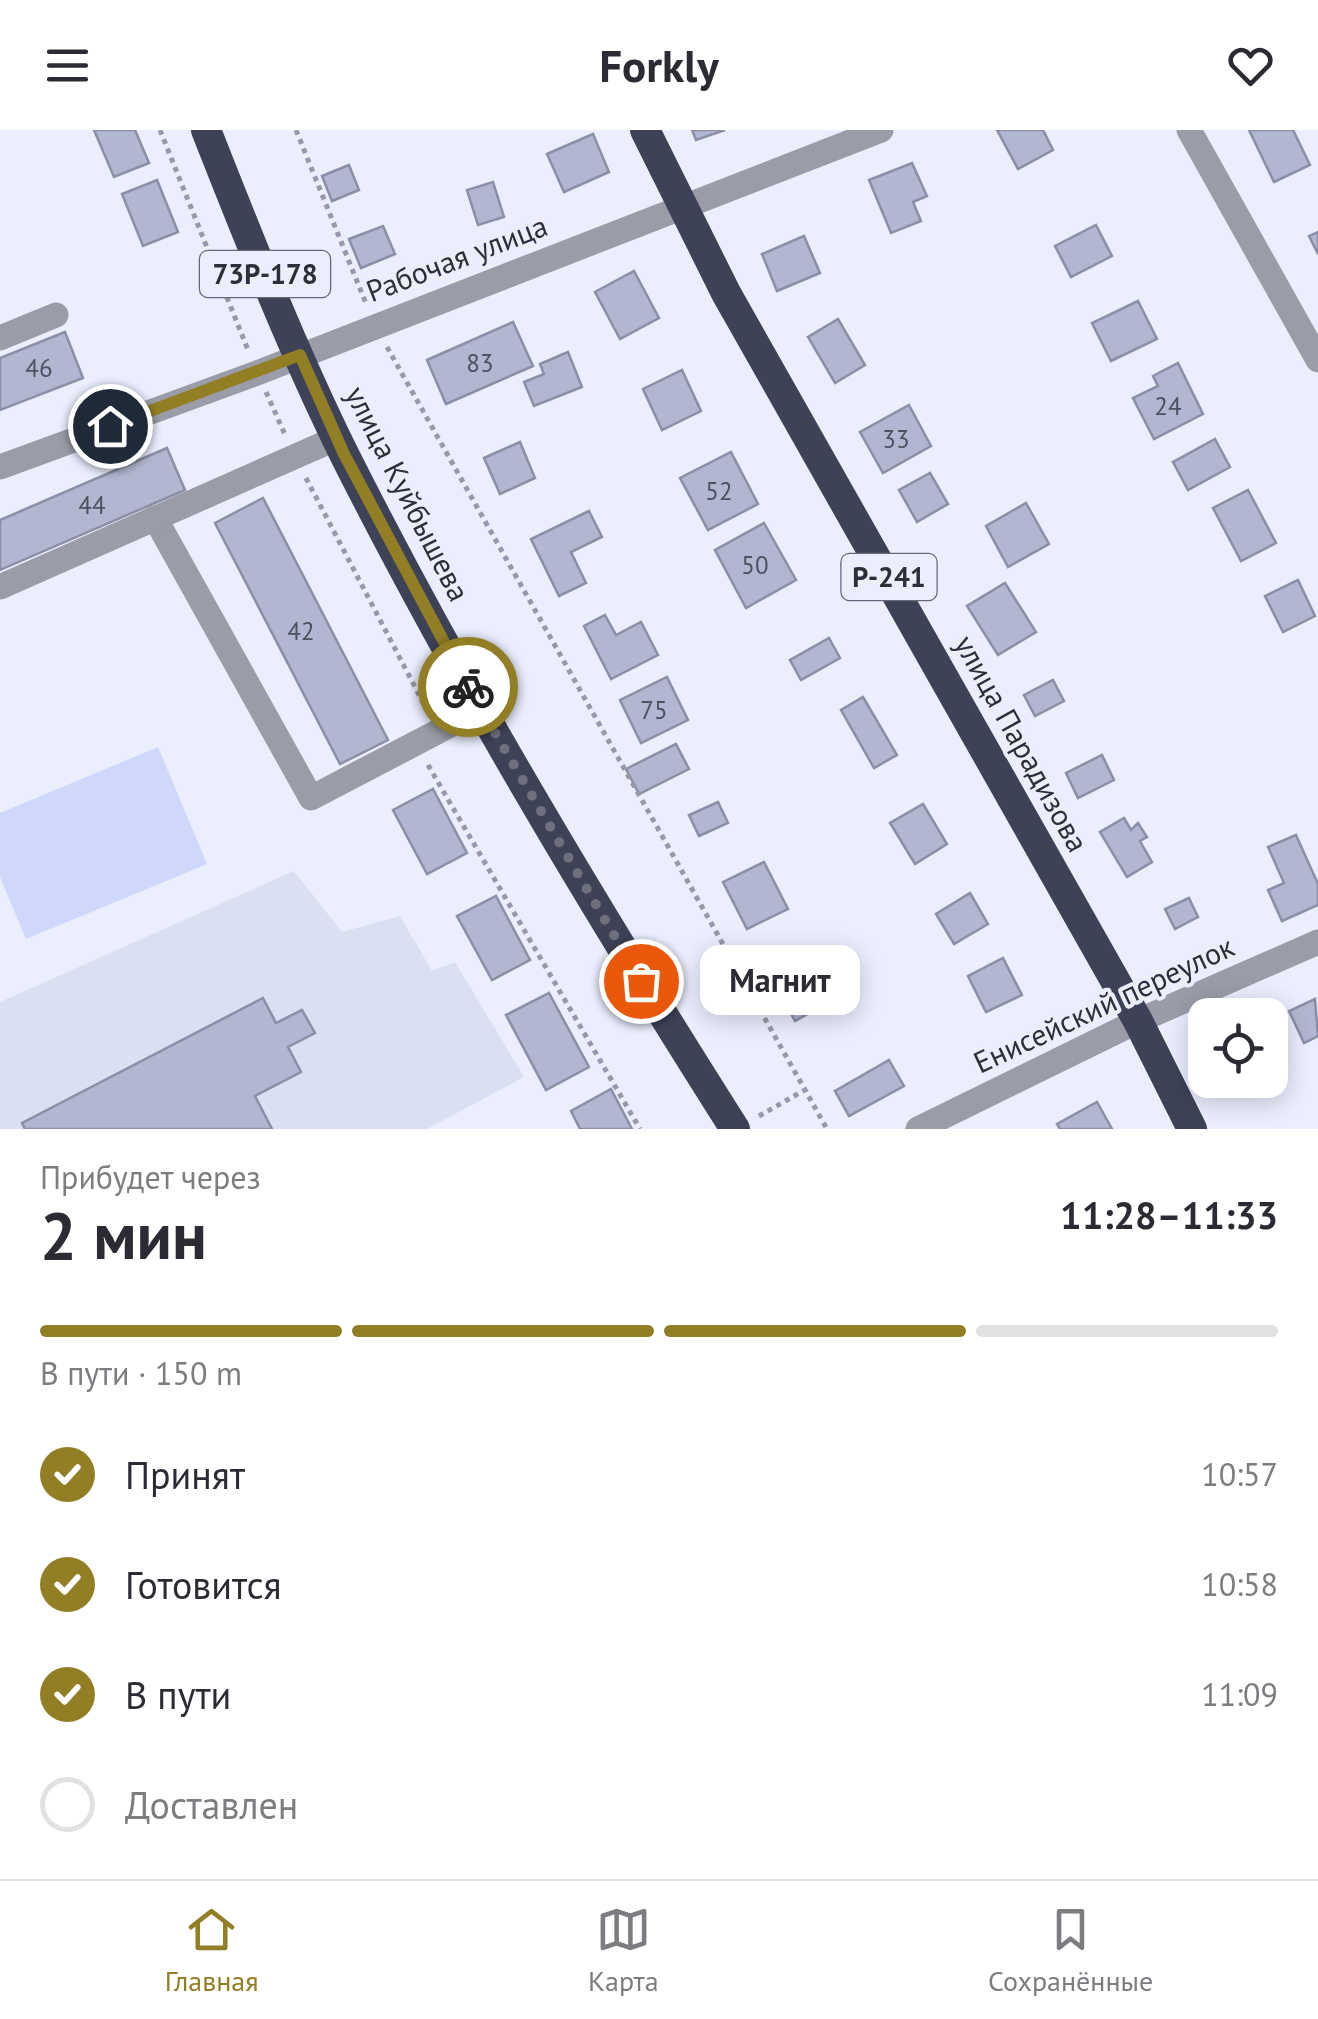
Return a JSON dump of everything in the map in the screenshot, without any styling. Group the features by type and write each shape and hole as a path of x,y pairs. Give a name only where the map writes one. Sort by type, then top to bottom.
{"highway":[{"name":"улица Куйбышева","path":"206,130 336,438 481,709 600,916 746,1123"},
{"name":"улица Парадизова","path":"646,130 680,207 1138,1021 1192,1129"}],"street":[{"name":"Рабочая улица","path":"0,466 300,355 881,130"},
{"path":"1189,130 1318,360"},
{"path":"0,338 56,315"},
{"path":"0,587 336,438"},
{"path":"154,518 312,798 481,709"},
{"name":"Енисейский переулок","path":"918,1129 1138,1021 1318,942"}],"path":[{"path":"296,130 375,326 827,1129"},
{"path":"416,745 640,1129"},
{"path":"746,1123 803,1090"}],"shaded area":[{"path":"158,747 207,864 26,939 0,877 0,813"},
{"path":"294,871 342,932 400,916 432,971 455,962 524,1077 427,1129 0,1129 0,1002"}],"building":[{"path":"94,130 135,130 149,163 114,177"},
{"path":"692,130 725,130 696,140"},
{"path":"997,130 1043,130 1053,150 1018,169"},
{"path":"1249,130 1293,130 1310,165 1274,182"},
{"path":"593,134 609,172 564,192 547,154"},
{"path":"912,163 927,196 913,202 921,221 891,233 869,180"},
{"path":"349,165 359,190 332,201 322,176"},
{"path":"157,180 178,232 143,246 122,194"},
{"path":"493,182 504,217 478,225 467,190"},
{"path":"1096,225 1112,256 1071,277 1055,246"},
{"path":"383,226 395,254 361,268 349,239"},
{"path":"1318,232 1318,254 1309,236"},
{"path":"804,236 820,273 777,291 762,254"},
{"path":"634,271 659,318 620,339 595,292"},
{"path":"1138,301 1157,339 1111,361 1092,323"},
{"path":"838,319 865,365 835,383 808,337"},
{"path":"513,322 533,366 446,404 427,360"},
{"path":"65,332 83,378 0,410 0,358"},
{"path":"568,352 582,387 534,406 524,382 544,374 540,364"},
{"path":"1178,363 1203,414 1154,439 1133,398 1158,386 1153,376"},
{"path":"682,370 701,411 662,430 643,389"},
{"path":"909,405 931,446 883,473 860,432"},
{"path":"1215,439 1230,467 1188,490 1173,462"},
{"path":"520,442 535,478 500,494 484,458"},
{"path":"167,448 185,490 0,570 0,520"},
{"path":"731,452 758,504 708,530 680,478"},
{"path":"930,473 948,504 917,522 899,490"},
{"path":"1248,490 1276,543 1241,561 1213,508"},
{"path":"263,498 388,740 340,764 215,523"},
{"path":"1026,503 1049,544 1008,567 986,526"},
{"path":"589,511 602,537 571,552 586,583 559,596 531,539"},
{"path":"764,523 796,580 746,608 715,550"},
{"path":"1298,580 1315,616 1283,632 1265,596"},
{"path":"1005,583 1036,632 998,655 967,606"},
{"path":"605,615 616,635 641,622 658,655 611,679 584,626"},
{"path":"829,638 840,658 801,680 790,660"},
{"path":"667,677 688,720 641,743 620,700"},
{"path":"1053,680 1064,701 1035,716 1024,695"},
{"path":"863,697 897,755 874,768 841,710"},
{"path":"676,744 689,769 639,794 626,769"},
{"path":"1102,755 1114,780 1078,798 1066,773"},
{"path":"433,789 467,853 427,874 393,810"},
{"path":"718,802 728,823 699,836 689,815"},
{"path":"923,804 947,844 915,864 890,823"},
{"path":"1124,818 1131,830 1138,823 1147,837 1140,841 1152,862 1127,877 1100,832"},
{"path":"1296,835 1318,884 1318,905 1282,921 1268,890 1284,883 1268,847"},
{"path":"764,862 788,909 747,929 723,882"},
{"path":"970,893 988,924 954,944 936,914"},
{"path":"496,896 530,960 492,980 457,916"},
{"path":"1189,898 1198,917 1175,929 1165,909"},
{"path":"1003,958 1022,995 986,1012 968,976"},
{"path":"818,977 831,1001 795,1021 782,997"},
{"path":"549,993 589,1067 546,1090 506,1015"},
{"path":"263,998 276,1023 302,1010 315,1033 288,1047 301,1072 255,1096 272,1129 25,1129 22,1123"},
{"path":"1315,999 1318,1036 1304,1043 1289,1011"},
{"path":"889,1060 904,1086 849,1116 835,1091"},
{"path":"611,1089 632,1129 580,1129 571,1111"},
{"path":"1097,1102 1112,1129 1060,1129 1057,1124"}],"way so far":[{"path":"468,687 641,981"}],"place":[{"name":"Магнит","path":"641,981"}],"route":[{"path":"110,426 300,355 344,454 468,687"}]}
